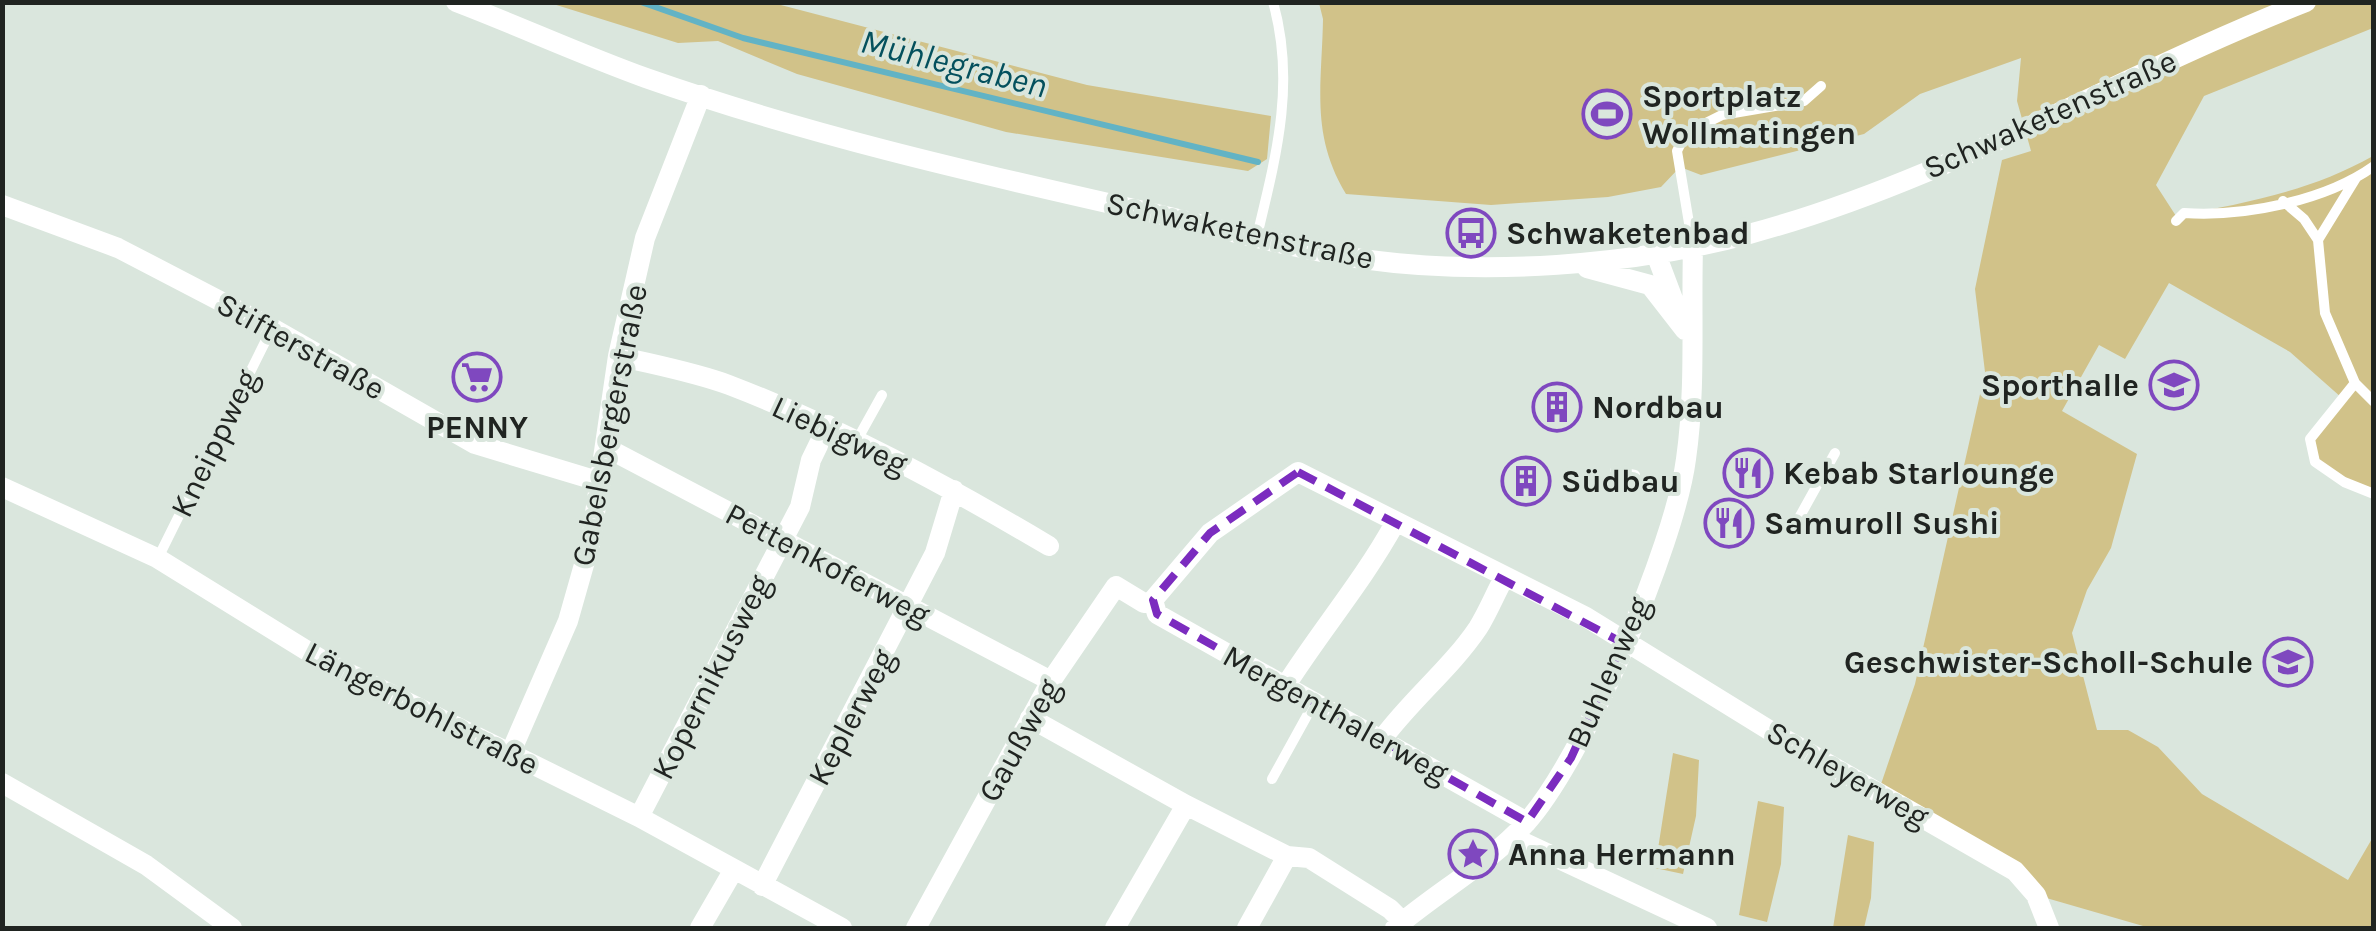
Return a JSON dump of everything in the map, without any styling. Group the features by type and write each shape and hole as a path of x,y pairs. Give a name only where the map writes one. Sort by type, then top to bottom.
{"street":[{"name":"Schwaketenstraße","path":"456,2 646,78 918,160 1361,259 1569,264 1693,247 1808,216 1937,165 2306,2"},
{"name":"Gabelsbergerstraße","path":"510,754 568,620 591,540 618,356 645,238 701,95"},
{"name":"Stifterstraße","path":"2,205 118,248 272,328 475,444 601,482"},
{"name":"Buhlenweg","path":"1399,925 1520,829 1570,758 1623,643 1668,528 1686,462 1693,247"},
{"name":"Buhlenweg","path":"1656,254 1688,338"},
{"path":"1569,264 1650,285 1688,338"},
{"name":"Liebigweg","path":"618,356 726,384 828,425 954,490 1049,546"},
{"name":"Kopernikusweg","path":"639,818 800,507 811,460 828,425"},
{"name":"Pettenkoferweg","path":"605,448 1051,681"},
{"name":"Schleyerweg","path":"1149,602 1210,534 1298,472 1586,616 1623,643 2015,871 2036,895 2048,928"},
{"name":"Längerbohlstraße","path":"2,487 157,558 322,660 639,818 842,928"},
{"name":"Keplerweg","path":"762,886 935,553 954,490"},
{"path":"1286,686 1321,631 1367,574 1395,523"},
{"path":"1383,738 1414,696 1478,628 1504,578"},
{"name":"Gaußweg","path":"916,928 1051,681 1116,586 1149,602"},
{"name":"Mergenthalerweg","path":"1149,602 1157,614 1383,738 1520,829 1707,928"},
{"path":"1030,718 1287,856 1309,858 1390,909 1399,925"},
{"path":"2,783 146,865 232,928"},
{"path":"1115,928 1186,805"},
{"path":"1247,928 1287,856"},
{"path":"700,928 733,872"}],"lane":[{"path":"1258,236 1284,112 1282,33 1273,2"},
{"path":"1693,247 1678,151 1686,133 1722,115 1804,102 1821,86"},
{"path":"2176,221 2184,214 2213,215 2283,201 2356,178 2374,166"},
{"path":"2318,240 2356,178"},
{"path":"2283,201 2304,218 2318,240 2326,314 2355,382 2374,402"},
{"name":"Kneippweg","path":"157,558 272,328"},
{"path":"2355,382 2310,439 2315,462 2344,482 2374,494"},
{"path":"858,440 882,395"},
{"path":"1800,516 1835,453"},
{"path":"1615,471 1635,475"},
{"path":"1272,779 1314,702"}],"highlighted area":[{"path":"1298,472 1623,643 1571,758 1527,822 1157,614 1153,600 1210,533"}],"shaded area":[{"path":"550,3 777,4 1087,85 1271,116 1267,159 1248,171 1006,132 797,74 718,41 678,43"},
{"path":"1319,3 2373,3 2373,28 2204,96 2156,185 2176,216 2302,187 2373,156 2373,491 2344,482 2315,462 2310,439 2342,398 2290,352 2169,283 2125,359 2099,345 2062,411 2137,454 2111,548 2087,590 2072,633 2097,730 2128,730 2158,747 2202,794 2348,880 2373,837 2373,928 2150,928 2036,895 1879,790 1915,684 1985,372 1975,289 2002,160 2031,151 2017,101 2021,58 1920,94 1864,134 1701,175 1680,167 1661,187 1608,197 1491,205 1346,194 1327,151 1323,130 1323,19"},
{"path":"1673,753 1699,760 1696,816 1683,874 1655,868"},
{"path":"1758,801 1784,807 1781,864 1767,922 1739,915"},
{"path":"1848,835 1874,842 1871,898 1864,928 1833,928"}],"waterway":[{"name":"Mühlegraben","path":"641,2 743,38 1258,162"}],"place":[{"name":"Sportplatz Wollmatingen","path":"1607,114"},
{"name":"Schwaketenbad","path":"1471,233"},
{"name":"PENNY","path":"477,377"},
{"name":"Sporthalle","path":"2174,385"},
{"name":"Nordbau","path":"1557,407"},
{"name":"Kebab Starlounge","path":"1748,473"},
{"name":"Südbau","path":"1526,481"},
{"name":"Samuroll Sushi","path":"1729,523"},
{"name":"Geschwister-Scholl-Schule","path":"2288,662"},
{"name":"Anna Hermann","path":"1473,854"}]}
